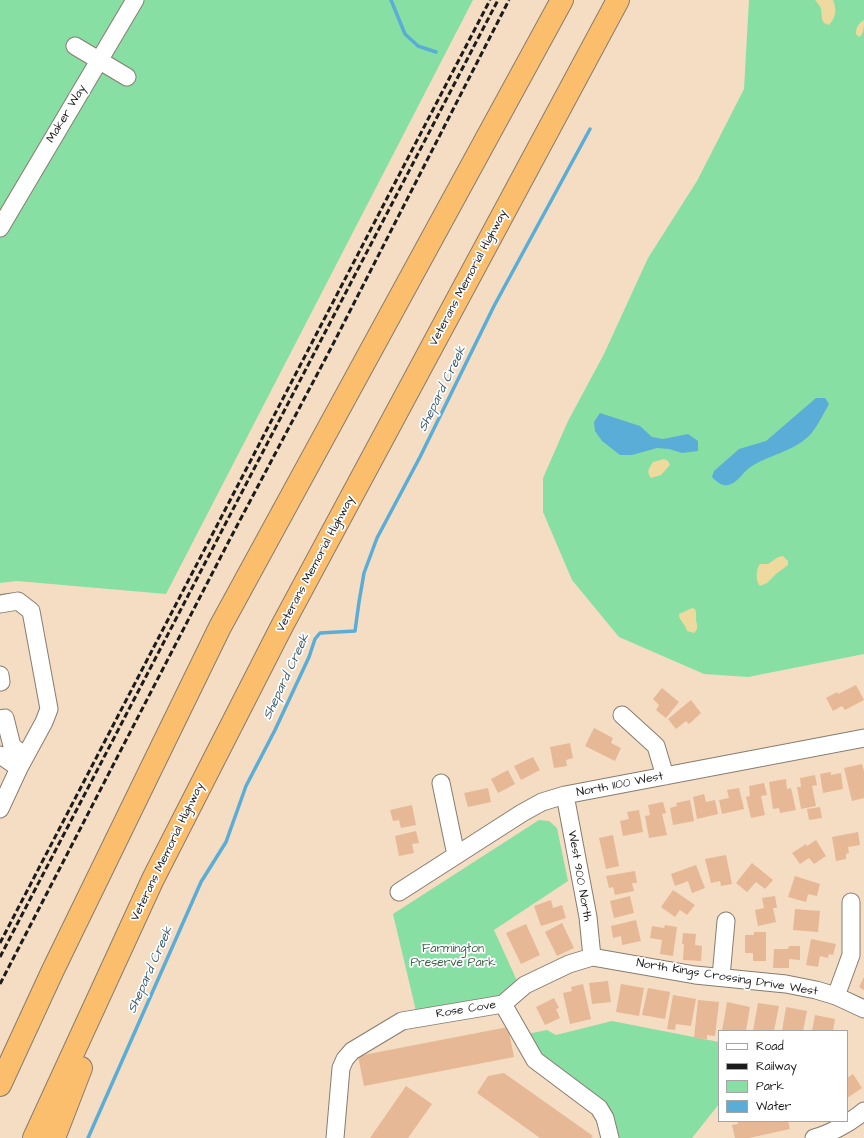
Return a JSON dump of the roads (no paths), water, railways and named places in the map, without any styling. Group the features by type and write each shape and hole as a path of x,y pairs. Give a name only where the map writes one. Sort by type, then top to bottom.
{"highway":[{"path":"0,1085 53,970 220,627 562,0"},
{"name":"Veterans Memorial Highway","path":"34,1138 153,879 282,626 618,0"},
{"path":"54,1138 153,879"},
{"path":"0,1053 53,970"}],"street":[{"name":"Maker Way","path":"0,228 135,0"},
{"path":"75,46 127,76"},
{"path":"0,604 18,601 31,611 49,709 44,722 22,762 0,809"},
{"path":"0,675 0,682"},
{"path":"622,715 656,746 665,776"},
{"path":"0,719 4,718 12,746 22,762"},
{"name":"North 1100 West","path":"399,892 522,813 542,802 665,776 864,738"},
{"path":"0,755 22,762"},
{"path":"441,783 456,855"},
{"name":"West 900 North","path":"565,796 588,917 592,957"},
{"path":"836,996 851,955 851,902"},
{"path":"721,978 726,921"},
{"name":"North Kings Crossing Drive West","path":"503,1004 525,985 569,964 592,957 695,975 786,984 836,996 864,1009"},
{"name":"Rose Cove","path":"334,1138 341,1068 345,1059 352,1051 402,1021 503,1004 535,1060 600,1108 605,1118 610,1138"},
{"path":"848,1121 864,1111"},
{"path":"814,1138 823,1135 846,1122"}],"water":[{"path":"816,398 825,398 829,404 820,421 809,436 788,450 749,468 731,484 723,485 712,477 714,471 739,449 766,441"},
{"path":"600,413 640,426 652,437 663,439 688,434 698,441 698,451 682,453 669,449 657,448 632,455 620,455 602,441 595,431 594,422"}],"waterway":[{"name":"Shepard Creek","path":"391,0 405,34 418,46 436,52"},
{"name":"Shepard Creek","path":"88,1138 201,882 226,842 246,786 275,730 309,657 315,639 320,633 355,631 364,573 377,538 420,457 494,306 590,129"}],"railway":[{"path":"0,943 490,0"},
{"path":"0,957 498,0"},
{"path":"0,984 230,539 330,350 509,0"}],"park label":[{"name":"Farmington Preserve Park","path":"453,956"}]}
